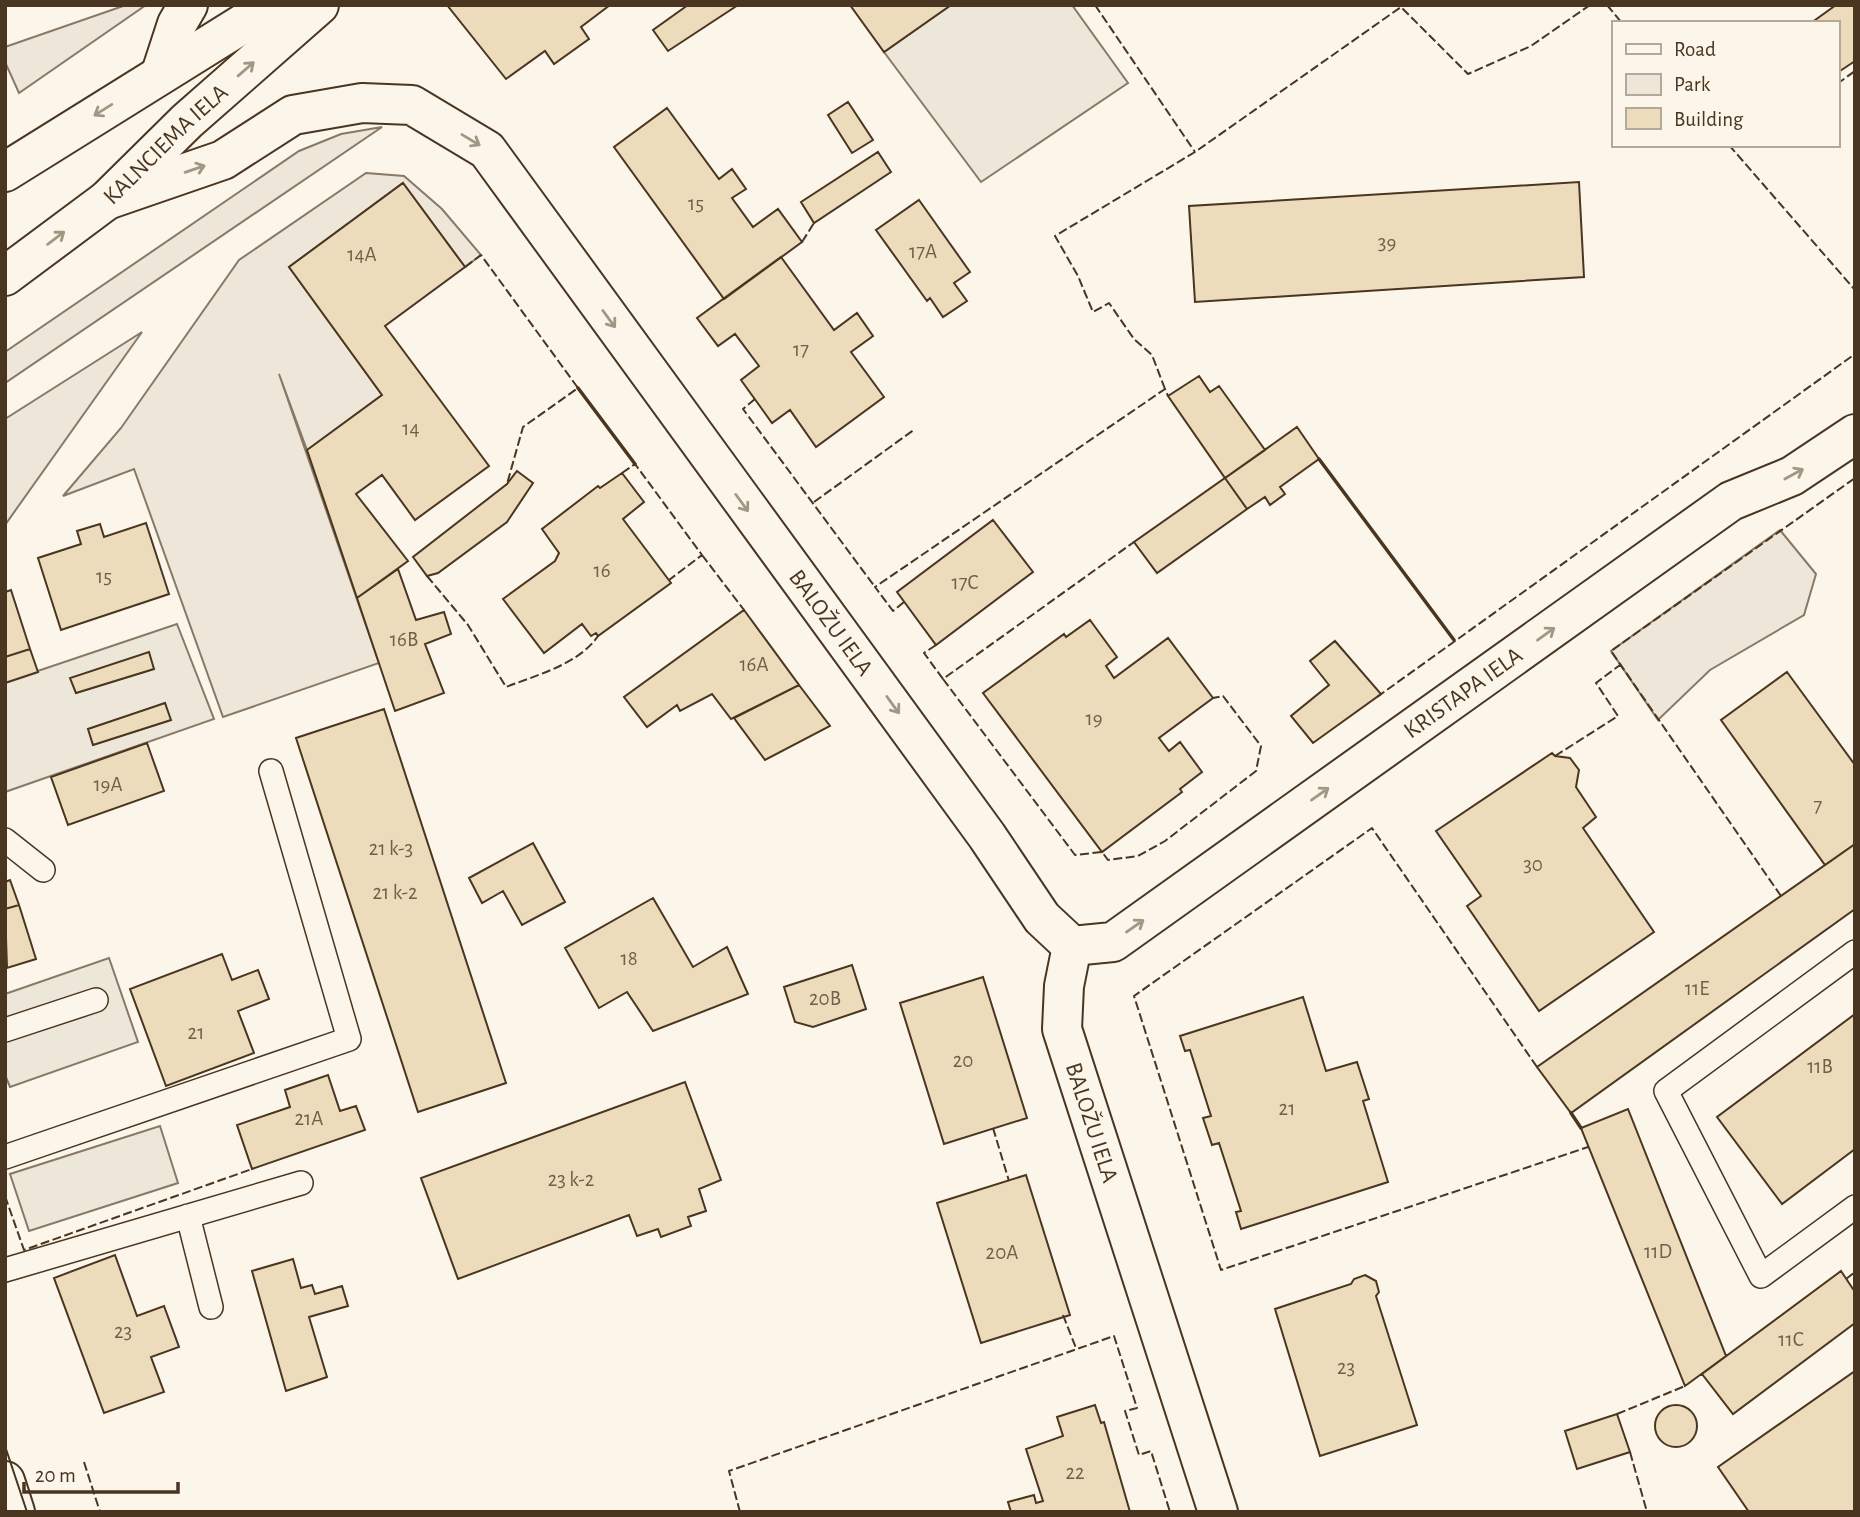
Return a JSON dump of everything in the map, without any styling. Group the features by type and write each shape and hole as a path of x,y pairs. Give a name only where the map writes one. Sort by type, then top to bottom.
{"street":[{"path":"161,73 177,24 188,5"},
{"name":"KALNCIEMA IELA","path":"5,172 273,5"},
{"name":"KALNCIEMA IELA","path":"5,276 107,200 187,121 319,5"},
{"name":"BALOŽU IELA","path":"107,200 223,160 293,115 362,103 412,105 487,150 775,549 987,836 1042,918 1072,946 1064,986 1062,1029 1218,1512"},
{"name":"KRISTAPA IELA","path":"1072,946 1113,942 1731,501 1792,476 1855,434"}],"lane":[{"path":"5,1157 349,1039 271,771"},
{"path":"5,839 43,870"},
{"path":"1855,951 1666,1091 1760,1276 1855,1207"},
{"path":"5,1030 96,1000"},
{"path":"5,1270 300,1184"},
{"path":"188,1216 211,1307"}],"green space":[{"path":"126,5 146,5 19,93 5,62 5,47"},
{"path":"382,127 5,383 5,352 299,151 341,134"},
{"path":"366,173 404,176 442,209 481,255 465,267 403,183 289,267 382,395 307,450 279,374 379,663 223,717 134,469 63,496 121,428 239,260"},
{"path":"142,332 5,525 5,419"},
{"path":"1780,530 1816,574 1804,615 1710,670 1658,720 1611,651"}],"shaded area":[{"path":"951,5 1072,5 1128,83 981,182 884,52"},
{"path":"177,624 214,719 5,792 5,682","holes":["153,669 76,693 71,679","165,703 170,720 93,745 89,730"]},
{"path":"109,958 138,1042 10,1087 5,1075 5,994"},
{"path":"160,1126 178,1183 29,1231 10,1174"}],"building":[{"path":"447,5 610,5 581,27 589,39 554,64 545,51 506,79"},
{"path":"688,5 738,5 668,51 653,30"},
{"path":"850,5 951,5 884,52"},
{"path":"1836,5 1855,5 1855,61 1839,72 1839,21 1814,21"},
{"path":"848,102 873,140 852,153 828,115"},
{"path":"667,108 719,179 732,169 746,189 732,198 753,227 778,209 802,242 724,299 614,147"},
{"path":"878,152 891,172 814,223 801,202"},
{"path":"1579,182 1584,277 1195,302 1189,206"},
{"path":"403,183 465,267 385,326 489,466 415,520 382,475 356,494 408,561 357,598 307,450 382,395 289,267"},
{"path":"919,200 970,272 954,283 967,301 943,317 930,298 927,301 876,230"},
{"path":"781,257 834,330 857,313 873,336 851,352 884,397 816,447 790,410 772,423 741,380 759,366 735,334 718,346 697,318"},
{"path":"1199,376 1210,392 1219,386 1265,450 1225,478 1168,396"},
{"path":"1297,427 1319,459 1280,487 1285,494 1270,505 1265,497 1247,509 1225,478"},
{"path":"517,471 533,483 507,522 438,573 427,576 413,557 507,484"},
{"path":"622,473 644,502 623,519 671,583 598,636 596,633 591,636 582,624 544,653 503,599 555,561 559,553 542,529 598,486 600,488"},
{"path":"1225,478 1247,509 1157,573 1134,542"},
{"path":"993,520 1033,572 936,645 897,592"},
{"path":"146,523 169,594 61,630 38,558 81,544 77,531 100,524 104,537"},
{"path":"398,569 416,620 444,612 451,634 425,644 444,693 395,711 357,598"},
{"path":"11,590 30,649 5,657 5,592"},
{"path":"744,610 799,685 731,719 712,694 680,711 677,705 647,727 624,697"},
{"path":"1090,620 1117,657 1106,666 1114,678 1168,638 1213,698 1159,738 1169,751 1180,742 1202,772 1180,789 1182,792 1102,852 983,693 1064,634 1066,637"},
{"path":"1335,641 1381,694 1313,743 1291,716 1329,685 1310,661"},
{"path":"30,649 38,672 5,683 5,657"},
{"path":"149,652 154,669 76,693 70,678"},
{"path":"1787,672 1855,765 1855,844 1825,865 1721,720"},
{"path":"799,685 830,726 765,760 734,718"},
{"path":"165,703 171,720 93,745 88,729"},
{"path":"384,709 506,1083 418,1112 296,738"},
{"path":"147,743 164,791 68,825 51,777"},
{"path":"1552,753 1570,758 1579,770 1576,787 1596,817 1583,828 1654,932 1539,1011 1467,906 1481,896 1436,831"},
{"path":"533,843 565,902 522,925 503,891 482,903 469,878"},
{"path":"1855,844 1855,909 1571,1113 1537,1067"},
{"path":"10,880 19,905 5,909 5,882"},
{"path":"653,898 693,967 727,947 748,994 653,1031 627,992 599,1008 565,948"},
{"path":"19,905 36,959 7,968 5,909"},
{"path":"222,954 232,980 258,970 269,999 238,1011 254,1053 166,1086 130,989"},
{"path":"852,965 866,1009 813,1027 795,1022 784,987"},
{"path":"983,977 1027,1118 944,1144 900,1003"},
{"path":"1303,997 1326,1071 1357,1062 1369,1099 1363,1101 1388,1182 1241,1229 1236,1212 1241,1211 1219,1143 1212,1145 1203,1118 1211,1116 1190,1050 1185,1051 1180,1036"},
{"path":"1855,1014 1855,1149 1782,1204 1717,1117"},
{"path":"328,1075 340,1111 356,1106 365,1130 252,1169 237,1125 290,1107 285,1090"},
{"path":"685,1082 721,1180 699,1189 706,1211 688,1217 691,1226 661,1237 658,1229 637,1236 629,1215 458,1279 421,1178"},
{"path":"1628,1109 1726,1356 1685,1386 1581,1128"},
{"path":"1026,1175 1070,1315 981,1343 937,1203"},
{"path":"115,1255 137,1316 164,1306 179,1347 151,1357 164,1392 104,1413 54,1278"},
{"path":"293,1259 301,1288 312,1285 315,1294 342,1286 348,1306 309,1317 327,1377 286,1391 252,1271"},
{"path":"1841,1271 1855,1292 1855,1323 1733,1414 1702,1374"},
{"path":"1365,1275 1376,1281 1379,1292 1376,1296 1417,1425 1320,1456 1275,1309 1351,1284 1354,1279"},
{"path":"1855,1371 1855,1512 1749,1512 1718,1467"},
{"path":"1095,1405 1101,1423 1104,1422 1130,1512 1011,1512 1008,1502 1034,1495 1036,1503 1043,1501 1026,1449 1063,1436 1057,1417"},
{"path":"1676,1405 1691,1411 1697,1426 1691,1441 1676,1447 1661,1441 1655,1426 1661,1411"},
{"path":"1617,1414 1630,1452 1577,1469 1565,1431"}],"tram line":[{"path":"5,1446 27,1512"}],"fence":[{"path":"1095,5 1195,152"},
{"path":"1165,389 1152,355 1134,339 1109,303 1093,312 1078,276 1055,236 1195,152 1401,7 1468,74 1531,46 1590,5"},
{"path":"1607,5 1620,21"},
{"path":"1839,83 1855,71"},
{"path":"1731,147 1855,290"},
{"path":"802,242 814,223"},
{"path":"465,267 481,255 578,388 523,427 507,484"},
{"path":"1377,697 1855,354"},
{"path":"904,602 893,611 875,587 1165,389 1168,396"},
{"path":"755,399 743,409 875,587"},
{"path":"814,502 915,429"},
{"path":"622,473 635,464 702,555 669,580"},
{"path":"1781,896 1611,651 1855,478"},
{"path":"936,645 924,653 943,679 1134,542"},
{"path":"702,555 744,610"},
{"path":"427,576 468,625 506,687 569,661 590,646 598,636"},
{"path":"1555,756 1618,716 1596,683 1620,665"},
{"path":"943,679 1075,855 1102,852 1108,860 1138,856 1165,841 1256,771 1261,746 1223,696 1213,698"},
{"path":"1537,1067 1372,828 1134,996 1221,1270 1588,1147"},
{"path":"993,1128 1009,1181"},
{"path":"5,1196 24,1250 252,1169"},
{"path":"1846,1279 1855,1272"},
{"path":"1063,1315 1076,1348"},
{"path":"740,1512 729,1471 1114,1336 1137,1408 1125,1411 1139,1455 1151,1451 1170,1512"},
{"path":"1617,1414 1685,1386"},
{"path":"1630,1452 1647,1512"},
{"path":"84,1462 100,1512"}],"wall":[{"path":"578,388 635,464"},
{"path":"1319,459 1454,640"},
{"path":"1571,1113 1581,1128"}]}
